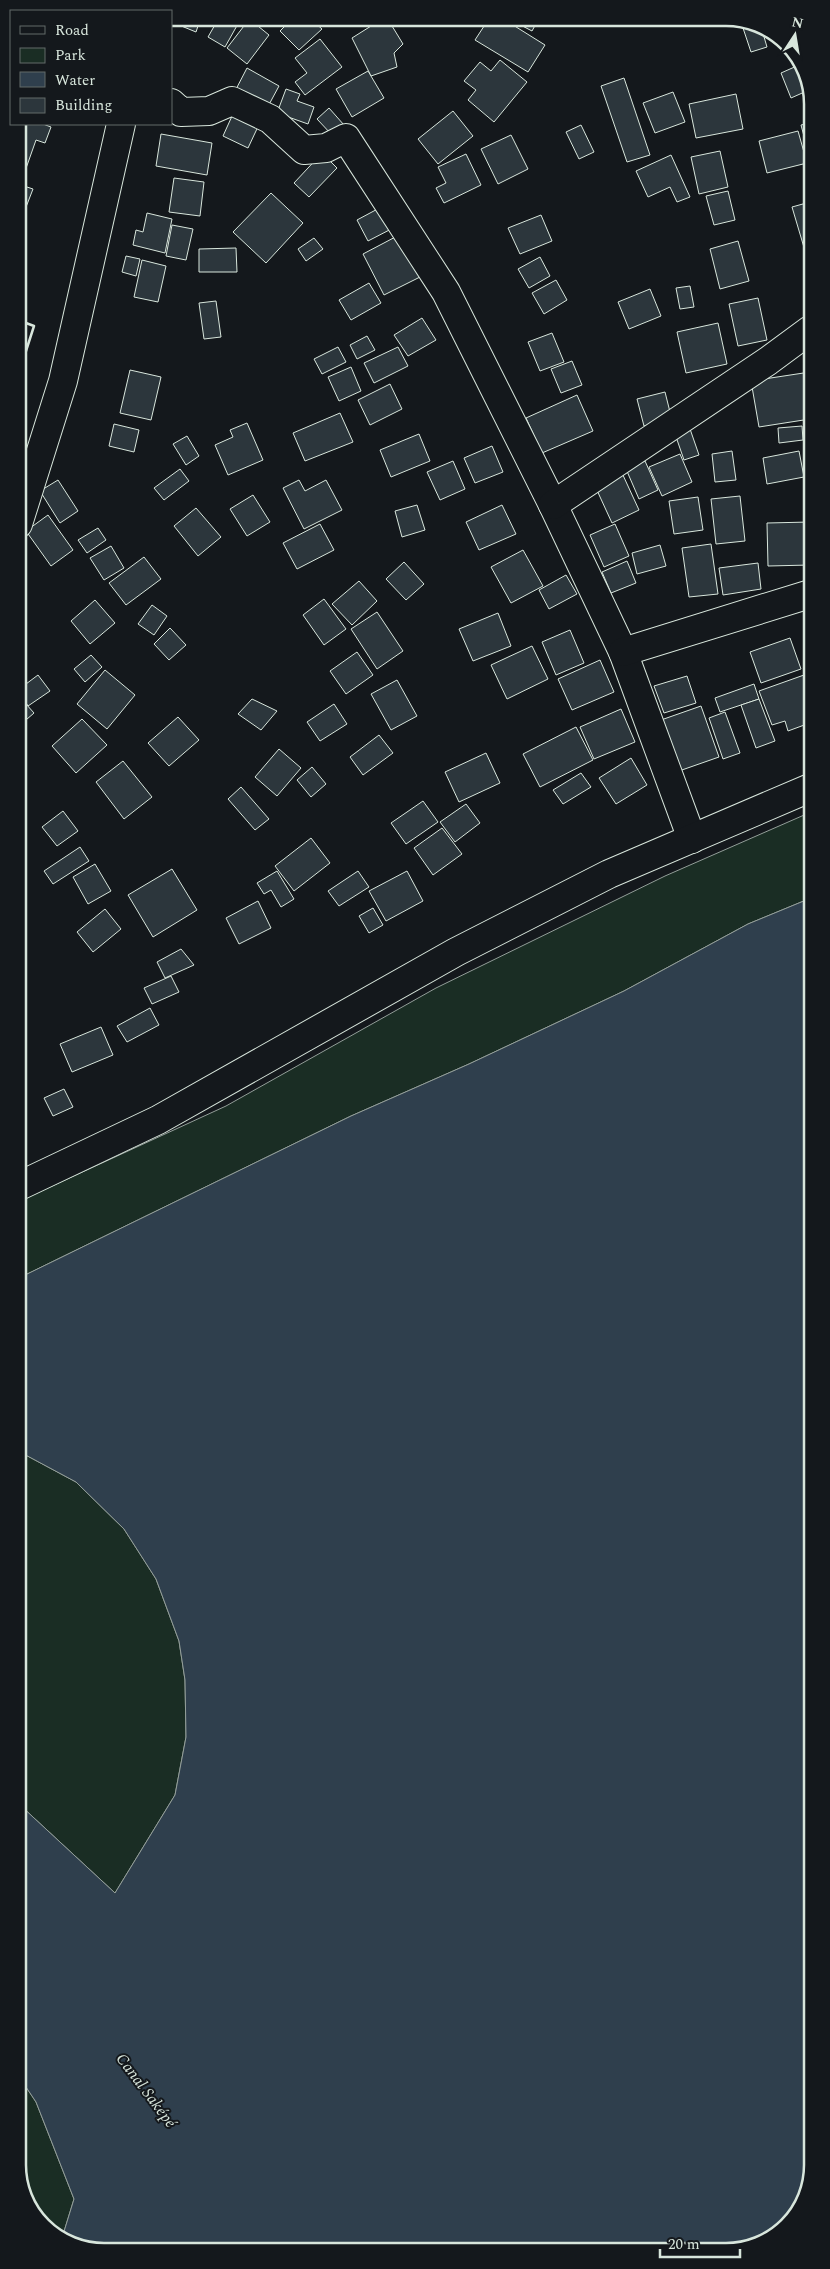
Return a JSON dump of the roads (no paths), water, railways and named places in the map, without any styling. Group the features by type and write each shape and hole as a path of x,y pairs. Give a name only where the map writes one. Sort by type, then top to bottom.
{"street":[{"path":"172,104 181,112 209,111 232,101 270,118 304,150 326,148 346,138 446,292 553,505 622,652 692,839"},
{"path":"26,499 64,381 121,125"},
{"path":"553,505 768,361 804,334"},
{"path":"622,652 804,596"},
{"path":"26,1183 158,1120 456,952 609,874 804,791"}],"water":[{"name":"Canal Saképé","path":"804,901 804,2165 800,2190 796,2199 788,2212 769,2230 746,2240 726,2243 99,2243 70,2235 64,2231 74,2199 36,2102 26,2087 26,1811 115,1893 175,1795 186,1737 185,1680 179,1641 156,1579 124,1529 76,1482 26,1455 26,1275 351,1116 469,1064 624,991 748,924"}]}
